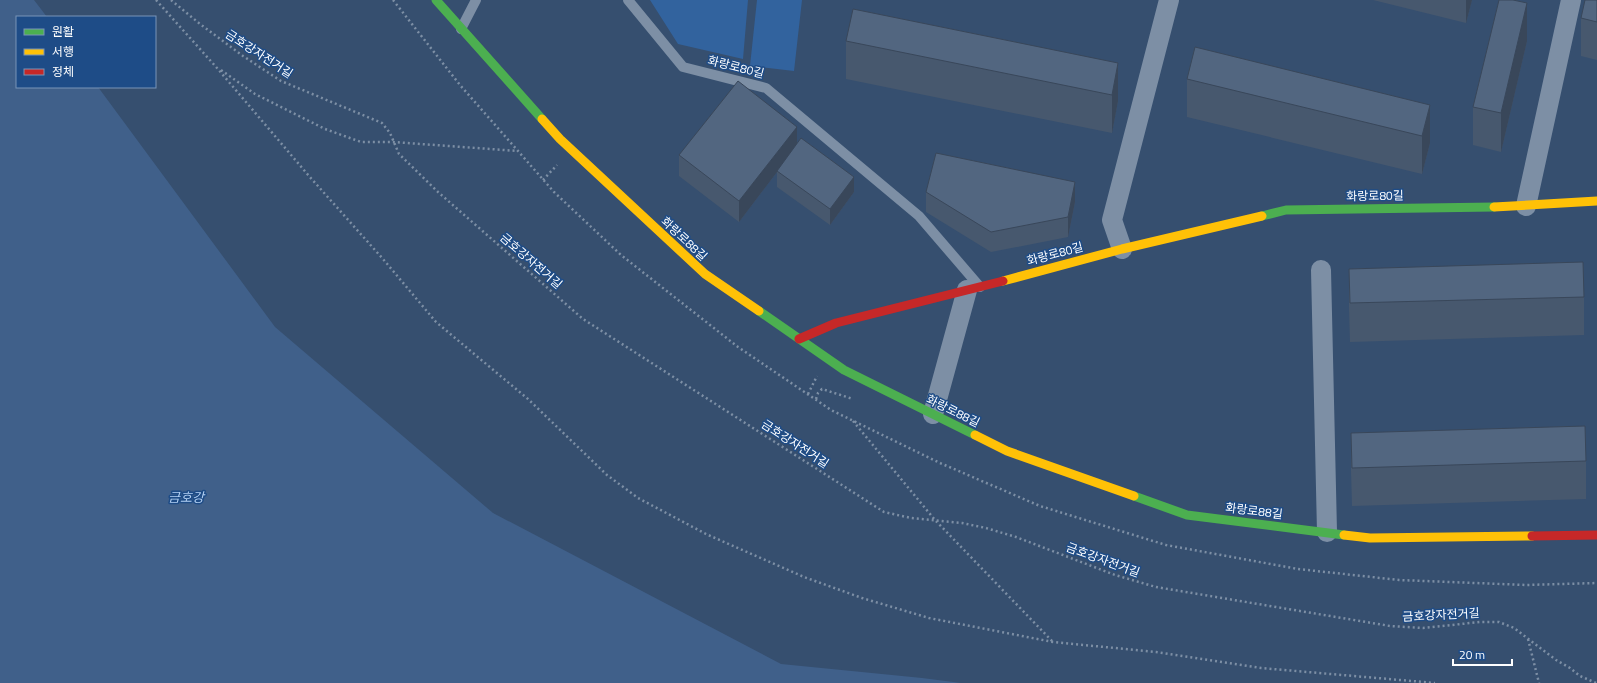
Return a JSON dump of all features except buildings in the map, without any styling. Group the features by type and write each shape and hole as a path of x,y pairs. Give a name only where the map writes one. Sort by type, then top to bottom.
{"street":[{"name":"화랑로88길","path":"436,0 560,139 705,274 844,370 1006,451 1187,515 1370,538 1597,535"},
{"path":"1122,248 1112,220 1169,0"},
{"path":"1526,206 1572,0"},
{"name":"화랑로80길","path":"974,288 1058,267 1122,248 1286,210 1526,206 1597,202"},
{"path":"1321,270 1327,532"},
{"path":"799,339 836,323 974,288"},
{"path":"933,414 974,288"}],"lane":[{"path":"461,29 476,0"},
{"name":"화랑로80길","path":"628,0 683,67 766,88 919,216 974,288"}],"path":[{"path":"156,0 218,68 299,165 436,322 528,399 607,475 638,498 706,534 804,577 862,598 929,618 1053,642 1156,652 1261,668 1435,683"},
{"name":"금호강자전거길","path":"171,0 237,52 281,81 382,123 390,133 399,154 438,192 583,319 884,512 911,518 986,528 1115,575 1156,587 1390,626 1423,628 1480,622 1499,622 1514,628 1556,660 1580,676 1596,683"},
{"path":"218,68 255,94 325,129 361,142 393,142 518,152"},
{"path":"851,419 935,520 1053,642"},
{"path":"1528,639 1539,683"}],"shaded area":[{"path":"650,0 748,0 743,59 678,44"},
{"path":"757,0 802,0 794,71 750,66"}],"water":[{"name":"금호강","path":"0,0 34,0 46,16 16,16 16,88 99,88 275,327 493,513 781,664 961,683 0,683"}],"traffic: fast":[{"path":"436,0 542,119"},
{"path":"1262,216 1286,210 1494,207"},
{"path":"759,311 844,370 975,435"},
{"path":"1134,496 1187,515 1344,535"}],"traffic: slow":[{"path":"542,119 560,139 705,274 759,311"},
{"path":"1494,207 1597,201"},
{"path":"1003,281 1122,249 1262,216"},
{"path":"975,435 1007,451 1134,496"},
{"path":"1344,535 1370,538 1532,536"}],"traffic: jam":[{"path":"799,339 836,323 1003,281"},
{"path":"1532,536 1597,535"}]}
